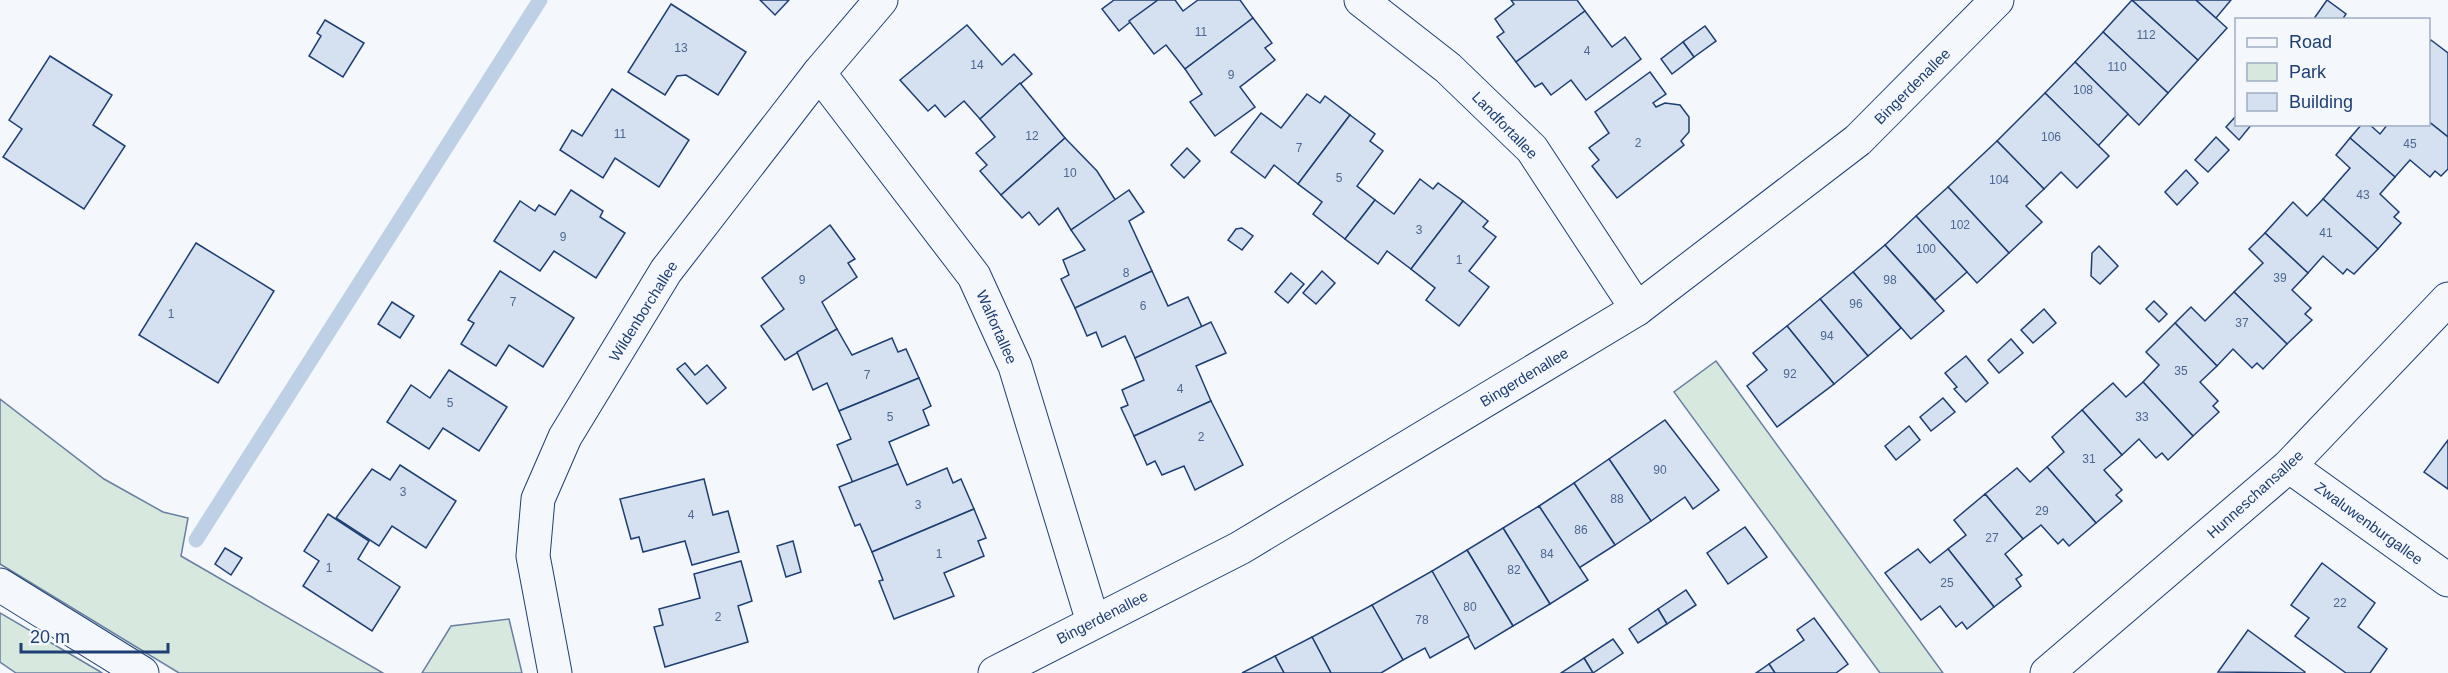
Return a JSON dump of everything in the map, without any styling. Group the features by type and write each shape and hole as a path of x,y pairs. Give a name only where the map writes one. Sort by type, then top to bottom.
{"street":[{"name":"Wildenborchallee","path":"555,673 533,556 538,499 565,437 666,271 819,74 880,0"},
{"name":"Landfortallee","path":"1361,0 1448,68 1532,149 1637,309"},
{"name":"Bingerdenallee","path":"995,673 1240,548 1637,309 1858,140 1997,0"},
{"name":"Walfortallee","path":"819,74 974,276 1015,366 1093,622"},
{"name":"Hunneschansallee","path":"2047,673 2289,466 2448,299"},
{"name":"Zwaluwenburgallee","path":"2289,466 2448,580"},
{"path":"0,585 142,673"}],"green space":[{"path":"1716,361 1943,673 1880,673 1674,392"},
{"path":"0,399 104,479 163,512 188,518 181,556 383,673 179,673 0,564"},
{"path":"0,613 102,673 16,673 0,662"},
{"path":"509,619 522,673 422,673 451,626"}],"building":[{"path":"760,0 789,0 775,15"},
{"path":"1114,0 1158,0 1119,31 1102,9"},
{"path":"1158,0 1175,0 1183,11 1198,0 1240,0 1253,18 1185,69 1166,45 1154,54 1129,21"},
{"path":"1511,0 1577,0 1585,11 1516,62 1497,37 1504,32 1495,19 1514,4"},
{"path":"2132,0 2198,60 2168,93 2103,32"},
{"path":"2132,0 2196,0 2227,28 2198,60"},
{"path":"2196,0 2231,0 2216,18"},
{"path":"2327,0 2346,14 2343,18 2314,18"},
{"path":"671,4 746,52 718,95 686,75 677,76 665,95 628,72"},
{"path":"1585,11 1612,47 1625,37 1641,59 1586,100 1571,80 1551,95 1542,83 1535,87 1516,62"},
{"path":"1253,18 1272,43 1265,48 1275,60 1240,87 1255,107 1215,136 1190,102 1202,94 1185,69"},
{"path":"325,20 364,43 343,77 309,56 321,36 317,33"},
{"path":"967,25 1002,65 1014,54 1032,74 980,119 964,101 945,117 935,105 928,111 900,80"},
{"path":"1705,26 1716,41 1694,57 1683,42"},
{"path":"2103,32 2168,93 2139,125 2075,62"},
{"path":"2430,41 2448,53 2448,137 2430,123"},
{"path":"1683,42 1694,57 1672,74 1661,59"},
{"path":"50,56 112,95 93,125 125,146 84,209 3,157 22,129 9,120"},
{"path":"2075,62 2128,114 2098,146 2045,93"},
{"path":"1650,72 1666,94 1653,103 1656,107 1665,103 1680,105 1689,117 1689,132 1681,141 1684,145 1617,198 1592,166 1599,160 1589,148 1609,133 1595,112"},
{"path":"1020,83 1065,138 1001,195 980,171 987,165 976,153 995,137 980,119"},
{"path":"612,89 689,140 659,187 615,158 603,178 560,150 572,130 582,136"},
{"path":"2045,93 2109,156 2077,188 2061,172 2044,189 1997,141"},
{"path":"1307,94 1320,103 1325,96 1350,115 1298,184 1274,165 1265,178 1231,152 1261,113 1281,128"},
{"path":"1350,115 1375,134 1370,141 1383,151 1357,186 1375,200 1345,239 1313,214 1322,202 1298,184"},
{"path":"2235,117 2235,126 2250,126 2239,140 2226,127"},
{"path":"2430,123 2448,137 2448,169 2441,176 2435,171 2430,177 2410,160 2395,177 2350,138 2360,126 2371,126 2380,134 2386,126 2430,126"},
{"path":"2216,137 2229,150 2208,172 2195,160"},
{"path":"1065,138 1097,171 1116,201 1071,230 1058,208 1039,225 1029,212 1022,218 1001,195"},
{"path":"2350,138 2395,177 2380,194 2399,212 2394,217 2401,223 2378,249 2323,199 2350,168 2336,155"},
{"path":"1997,141 2044,189 2026,206 2042,222 2009,253 1948,187"},
{"path":"1187,148 1200,161 1184,178 1171,165"},
{"path":"2186,170 2198,183 2177,205 2165,192"},
{"path":"1420,179 1433,189 1438,183 1463,201 1411,269 1387,251 1378,264 1345,239 1375,200 1394,214"},
{"path":"1948,187 2009,253 1977,283 1916,216"},
{"path":"571,190 603,211 600,217 625,233 596,278 554,251 540,271 494,241 520,201 535,211 539,205 555,215"},
{"path":"1129,190 1144,212 1129,221 1152,271 1075,308 1061,279 1069,275 1063,260 1085,250 1071,230"},
{"path":"2323,199 2378,249 2354,274 2347,269 2343,274 2323,256 2308,273 2265,233 2293,202 2307,216"},
{"path":"1463,201 1488,221 1483,227 1496,237 1469,271 1489,287 1459,326 1426,300 1435,288 1411,269"},
{"path":"1916,216 1967,272 1935,300 1885,245"},
{"path":"830,225 855,259 848,263 857,277 822,302 837,329 785,360 761,326 784,309 762,278"},
{"path":"1242,228 1253,236 1242,250 1228,240 1236,229"},
{"path":"2265,233 2308,273 2292,290 2311,308 2305,314 2312,320 2287,344 2234,292 2263,263 2249,249"},
{"path":"196,243 274,291 218,383 139,335"},
{"path":"1885,245 1944,311 1911,339 1853,272"},
{"path":"2099,246 2118,266 2100,284 2091,276 2092,253"},
{"path":"500,271 574,318 543,367 509,345 496,366 461,344 474,323 468,320"},
{"path":"1152,271 1168,306 1188,297 1202,327 1135,358 1125,336 1102,347 1096,332 1087,336 1075,308"},
{"path":"1322,271 1335,283 1316,304 1303,293"},
{"path":"1853,272 1901,328 1868,356 1820,299"},
{"path":"1291,273 1304,284 1288,303 1275,292"},
{"path":"2234,292 2287,344 2263,369 2257,363 2252,368 2233,349 2217,366 2175,323 2191,307 2205,321"},
{"path":"1820,299 1868,356 1834,384 1787,326"},
{"path":"2154,301 2167,314 2159,322 2146,309"},
{"path":"392,302 414,316 400,338 378,324"},
{"path":"2044,309 2056,323 2033,343 2021,330"},
{"path":"1211,322 1226,353 1196,366 1211,401 1134,436 1121,408 1128,405 1122,390 1144,380 1135,358"},
{"path":"2175,323 2217,366 2200,382 2218,401 2213,406 2219,412 2193,436 2143,382 2159,365 2146,352"},
{"path":"1787,326 1834,384 1777,427 1747,386 1767,370 1753,353"},
{"path":"837,329 852,355 892,338 898,352 906,349 919,378 839,411 827,383 813,390 797,352"},
{"path":"2011,339 2023,353 1999,373 1988,360"},
{"path":"1966,356 1988,383 1966,402 1954,389 1957,387 1945,373"},
{"path":"685,363 695,375 707,365 726,388 707,404 677,369"},
{"path":"449,370 507,407 479,451 443,428 429,449 387,422 411,385 430,398"},
{"path":"919,378 931,406 923,410 929,425 889,442 898,464 853,483 837,445 851,439 839,411"},
{"path":"2143,382 2193,436 2168,460 2162,453 2156,458 2139,439 2122,455 2082,410 2113,383 2126,397"},
{"path":"1943,398 1955,412 1931,431 1920,417"},
{"path":"1211,401 1243,465 1195,490 1184,466 1162,475 1155,461 1147,465 1134,436"},
{"path":"2082,410 2122,455 2104,470 2122,490 2116,495 2122,501 2096,523 2047,467 2064,452 2052,437"},
{"path":"1665,420 1719,490 1693,509 1685,497 1651,521 1609,459"},
{"path":"1909,426 1920,440 1896,460 1885,446"},
{"path":"2448,440 2448,489 2424,472"},
{"path":"1609,459 1651,521 1615,545 1574,483"},
{"path":"898,464 907,485 947,468 953,483 961,479 974,509 872,552 860,524 855,526 839,487"},
{"path":"400,465 456,501 426,548 392,526 379,546 336,518 372,469 390,480"},
{"path":"2047,467 2096,523 2069,546 2063,539 2058,544 2041,525 2023,539 1985,494 2017,468 2030,482"},
{"path":"704,479 713,515 728,511 739,552 692,565 685,541 643,552 639,537 631,539 620,499"},
{"path":"1574,483 1615,545 1579,568 1539,506"},
{"path":"1985,494 2023,539 2005,554 2022,575 2016,579 2021,586 1994,607 1948,549 1966,535 1954,520"},
{"path":"1539,506 1588,580 1550,604 1503,528"},
{"path":"974,509 986,538 978,541 984,556 944,573 954,596 894,619 879,581 883,580 872,552"},
{"path":"328,514 369,541 358,559 400,587 372,631 303,586 319,561 304,551"},
{"path":"1745,527 1767,557 1728,584 1707,553"},
{"path":"1503,528 1550,604 1513,626 1467,550"},
{"path":"793,541 801,572 786,577 777,546"},
{"path":"225,548 242,558 231,575 215,564"},
{"path":"1918,549 1930,563 1948,549 1994,607 1967,629 1962,622 1956,627 1940,606 1921,620 1885,573"},
{"path":"1467,550 1513,626 1475,649 1432,571"},
{"path":"741,561 752,601 738,606 748,642 665,667 654,627 663,625 659,609 700,598 694,574"},
{"path":"2322,563 2375,603 2358,627 2387,649 2370,673 2346,673 2295,636 2309,618 2291,605"},
{"path":"1432,571 1469,636 1430,658 1425,648 1403,660 1372,605"},
{"path":"1686,590 1696,605 1667,624 1658,609"},
{"path":"1372,605 1403,660 1381,673 1331,673 1312,637"},
{"path":"1658,609 1667,624 1638,643 1629,629"},
{"path":"1814,618 1848,664 1836,673 1775,673 1769,664 1804,640 1797,630"},
{"path":"2248,630 2305,672 2218,672"},
{"path":"1312,637 1331,673 1284,673 1275,656"},
{"path":"1613,639 1623,653 1593,673 1584,658"},
{"path":"1275,656 1284,673 1242,673"},
{"path":"1584,658 1593,673 1561,673"},
{"path":"1769,664 1775,673 1756,673"}],"waterway":[{"path":"196,540 540,0"}]}
